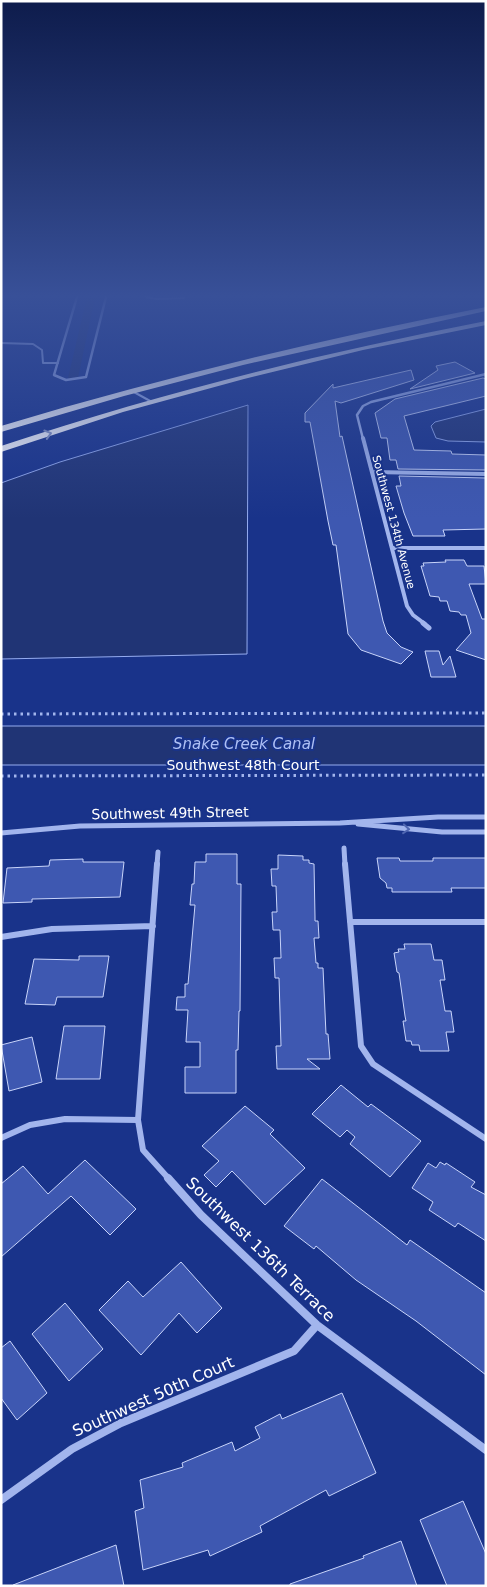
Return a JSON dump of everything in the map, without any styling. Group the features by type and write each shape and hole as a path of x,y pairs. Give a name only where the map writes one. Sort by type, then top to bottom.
{"highway":[{"path":"1,429 207,371"},
{"path":"1,449 152,402 270,371"}],"street":[{"path":"55,371 54,375 59,380 86,377 87,371"},
{"name":"Southwest 134th Avenue","path":"430,628 413,615 407,606 357,415 359,410 371,402 486,374"},
{"path":"372,472 486,474"},
{"path":"392,548 486,548"},
{"name":"Southwest 49th Street","path":"1,833 100,825 340,823 438,817 486,817"},
{"name":"Southwest 49th Street","path":"340,823 442,832 486,832"},
{"path":"344,848 361,1046 373,1064 486,1139"},
{"name":"Southwest 136th Terrace","path":"158,852 138,1120 143,1150 201,1215 317,1325 486,1450"},
{"path":"350,922 486,922"},
{"path":"1,937 52,929 152,926"},
{"path":"1,1138 30,1125 65,1119 138,1120"},
{"name":"Southwest 50th Court","path":"1,1500 72,1448 113,1427 294,1351 317,1325"}],"lane":[{"path":"132,391 152,402"}],"path":[{"path":"1,714 486,713"},
{"name":"Southwest 48th Court","path":"1,776 486,775"}],"water":[{"path":"248,405 247,654 1,659 1,483 60,462"},
{"path":"486,409 486,442 448,441 436,438 431,426 435,422"},
{"name":"Snake Creek Canal","path":"1,726 486,726 486,765 1,765"}],"building":[{"path":"406,371 411,371 414,380 341,403 335,401 340,437 342,436 383,621 387,633 401,647 413,652 401,664 361,650 348,634 336,545 333,545 310,422 305,422 305,413 333,384 333,388"},
{"path":"436,371 471,371 475,373 410,389"},
{"path":"483,378 486,379 486,396 404,416 414,450 451,451 452,454 486,455 486,470 398,469 396,460 390,460 387,438 381,438 375,413 395,399"},
{"path":"399,476 486,478 486,529 443,530 445,536 413,536 396,486 401,486"},
{"path":"445,560 464,560 467,566 484,566 486,584 469,584 482,619 486,619 486,660 456,650 471,633 466,615 450,611 447,601 440,601 439,597 430,596 421,566 424,566 423,563 446,562"},
{"path":"425,651 439,651 443,665 450,656 456,677 431,677"},
{"path":"206,854 237,854 237,884 241,884 240,1011 238,1050 236,1050 236,1093 185,1093 185,1067 200,1067 200,1042 186,1042 188,1010 176,1010 177,997 185,997 185,984 188,984 195,905 190,905 192,884 194,884 195,862 206,862"},
{"path":"278,855 303,856 303,860 309,860 309,863 314,864 315,921 318,921 319,938 314,938 316,963 318,963 318,968 323,968 326,1034 328,1034 330,1059 307,1059 320,1069 277,1069 276,1046 281,1046 279,978 275,978 274,958 281,958 280,930 273,930 272,912 277,912 276,886 272,886 271,869 278,869"},
{"path":"377,858 399,858 400,861 433,861 433,858 486,858 486,888 451,888 452,892 392,892 392,888 387,888 386,883 380,878"},
{"path":"83,859 83,862 124,862 120,897 32,899 32,902 3,903 7,868 49,866 50,860"},
{"path":"404,944 431,944 434,960 442,960 445,980 440,980 445,1011 451,1011 454,1032 446,1032 449,1051 420,1051 419,1045 412,1045 411,1041 406,1041 403,1021 406,1021 394,953 399,952 398,949 405,949"},
{"path":"79,956 109,956 103,997 57,997 55,1005 25,1004 34,959 79,960"},
{"path":"64,1026 105,1026 100,1079 56,1079"},
{"path":"32,1037 42,1082 9,1091 1,1045"},
{"path":"341,1085 368,1107 371,1104 421,1141 390,1177 350,1144 355,1137 347,1130 340,1137 312,1114"},
{"path":"245,1106 274,1130 270,1134 305,1168 265,1205 232,1171 216,1187 204,1175 219,1161 202,1146"},
{"path":"85,1160 136,1209 110,1235 71,1196 1,1257 1,1184 23,1166 48,1194"},
{"path":"440,1162 445,1165 446,1163 475,1182 471,1187 486,1195 486,1241 458,1223 455,1227 429,1210 433,1202 412,1188 428,1163 436,1168"},
{"path":"322,1179 407,1245 410,1240 486,1293 486,1375 416,1321 356,1280 316,1246 314,1249 284,1226"},
{"path":"181,1262 222,1308 197,1333 179,1313 141,1355 99,1310 128,1281 143,1297"},
{"path":"65,1303 103,1349 69,1381 32,1334"},
{"path":"10,1341 47,1393 17,1420 1,1398 1,1348"},
{"path":"342,1393 376,1473 329,1496 326,1490 260,1526 262,1532 210,1556 208,1550 143,1570 135,1511 144,1508 140,1480 183,1467 182,1463 232,1442 235,1451 260,1438 255,1427 280,1414 282,1419"},
{"path":"463,1501 486,1554 486,1586 447,1586 420,1520"},
{"path":"401,1541 417,1586 290,1586 290,1584 364,1558 363,1556"},
{"path":"116,1545 124,1586 13,1586 13,1585"}],"waterway":[{"path":"73,378 75,371"}]}
